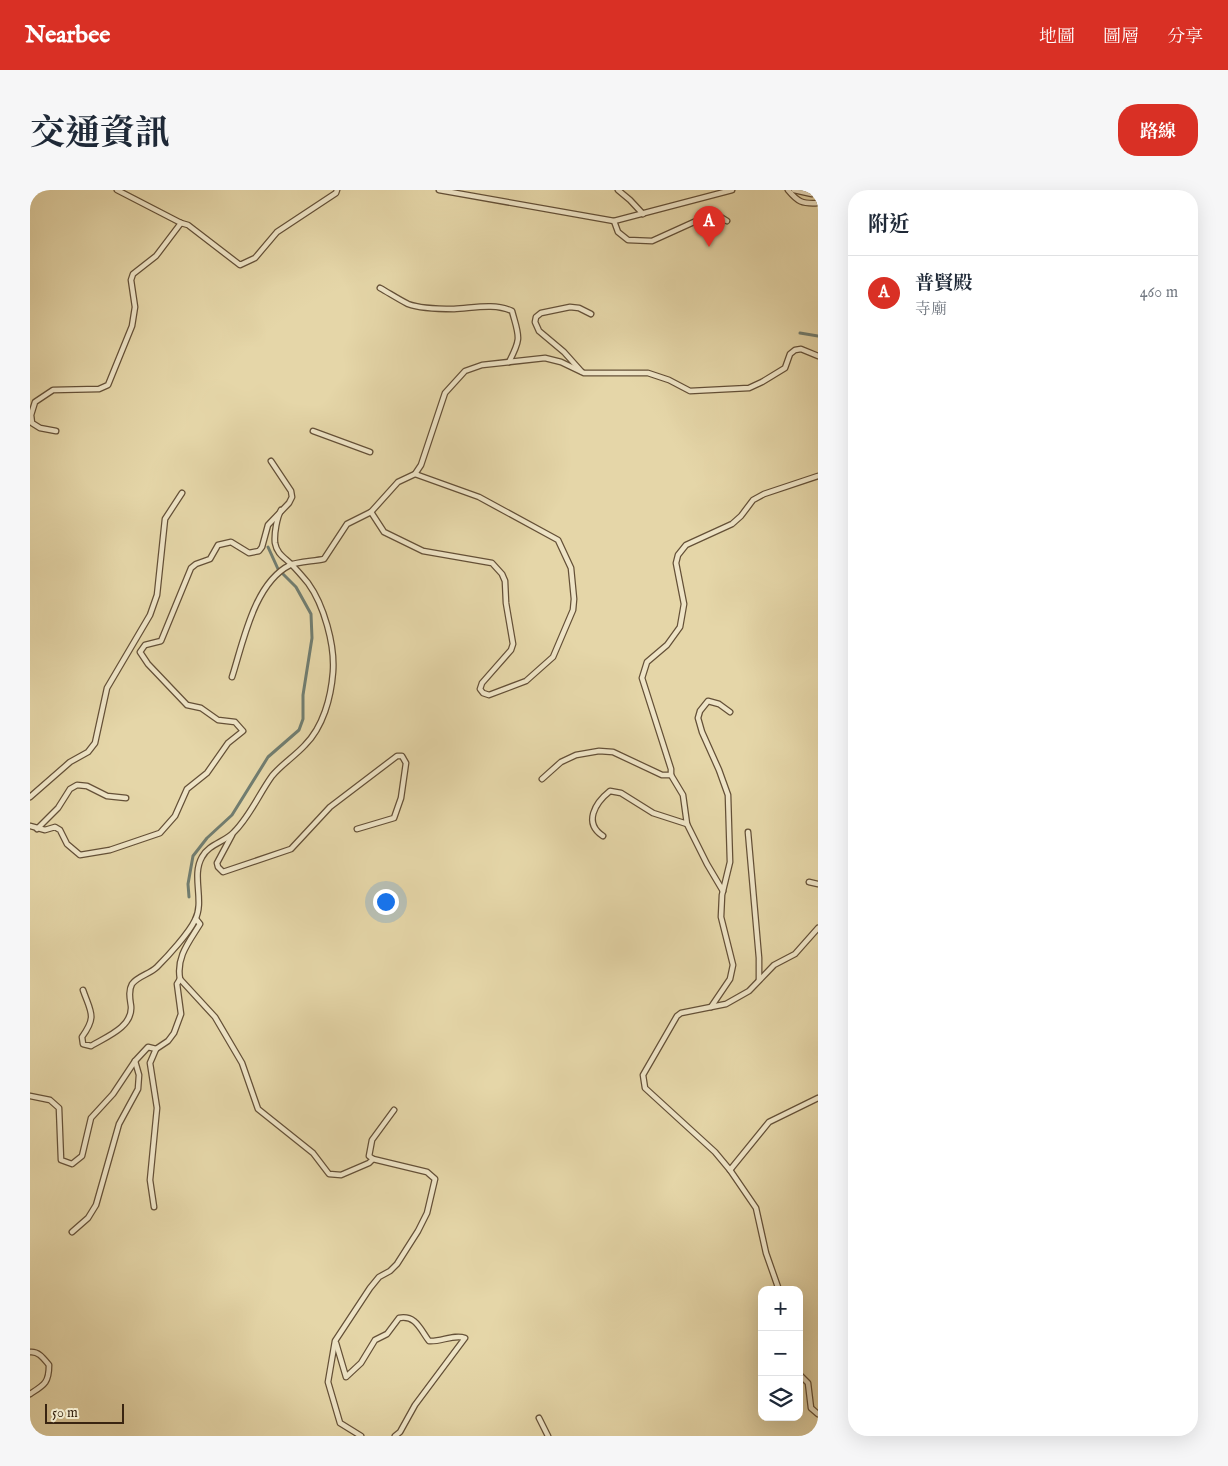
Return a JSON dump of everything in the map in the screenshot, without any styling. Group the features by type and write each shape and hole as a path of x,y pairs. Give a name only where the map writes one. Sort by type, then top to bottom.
{"lane":[{"path":"117,190 188,225 240,265 255,258 277,232 336,193 337,190"},
{"path":"439,190 614,221 732,190"},
{"path":"618,190 643,214"},
{"path":"788,190 797,200 806,203 818,203"},
{"path":"794,190 812,194 818,192"},
{"path":"614,221 618,232 628,240 652,241 705,217 719,216 727,221"},
{"path":"56,431 40,428 32,422 31,415 35,402 53,390 99,389 108,385 132,326 134,307 131,280 133,274 156,256 181,223"},
{"path":"380,288 409,304 418,306 452,309 493,306 504,307 512,311 519,336 518,344 509,362"},
{"path":"584,373 539,330 535,322 536,317 541,313 570,306 590,314"},
{"path":"232,677 254,609 264,591 274,579 292,564 324,559 346,524 372,512 398,482 415,474 421,465 445,394 465,371 482,365 545,358 561,362 584,373 648,373 669,380 690,392 749,388 785,368 790,354 795,350 800,349 818,356"},
{"path":"313,431 370,452"},
{"path":"30,826 45,830 55,827 60,830 67,844 80,855 110,850 160,833 175,816 187,789 207,773 228,743 242,731 235,722 218,720 200,708 187,705 148,664 140,652 145,645 161,641 192,568 196,564 210,559 218,545 230,542 249,554 259,551 265,540 268,525 290,503 291,490 272,462"},
{"path":"372,512 384,532 423,551 492,563 502,574 505,581 506,603 513,644 511,650 482,683 480,689 483,694 489,695 526,681 553,657 573,610 574,599 571,568 558,540 479,497 415,474"},
{"path":"724,892 707,864 687,824 683,795 671,775 671,769 642,678 647,662 667,645 680,627 684,604 676,563 678,555 686,546 732,524 741,516 753,500 764,494 818,476"},
{"path":"30,797 70,762 88,752 94,743 107,688 150,615 157,595 164,519 182,493"},
{"path":"281,510 278,517 275,543 280,556 292,564 308,584 320,604 332,648 333,672 326,707 318,729 305,746 280,767 272,777 233,834 217,863 218,868 223,872 291,849 330,807 397,756 402,756 406,763 401,798 394,818 358,829"},
{"path":"711,1008 730,979 733,965 721,917 722,895 730,862 728,796 720,770 702,732 698,718 700,711 708,701 719,704 730,712"},
{"path":"542,779 561,762 576,755 599,751 613,752 662,775 671,775"},
{"path":"37,829 58,808 70,789 77,785 87,786 107,796 126,798"},
{"path":"603,836 597,832 593,814 600,799 610,791 622,793 653,813 687,824"},
{"path":"748,832 759,958 759,980"},
{"path":"84,990 92,1015 92,1024 82,1037 83,1044 91,1046 127,1024 131,1010 130,993 132,985 156,968 196,919 199,903 198,864 202,856 213,846 233,834"},
{"path":"809,882 818,884"},
{"path":"196,919 200,924 182,951 178,970 180,979 215,1017 242,1063 258,1109 313,1153 329,1174 341,1176 369,1163 373,1158"},
{"path":"778,1286 766,1253 756,1208 715,1152 645,1088 643,1075 677,1016 681,1013 726,1004 749,991 774,965 795,954 818,928"},
{"path":"154,1207 150,1180 157,1108 150,1063 156,1049 168,1041 174,1033 181,1014 177,984 180,979"},
{"path":"30,1096 50,1100 59,1108 62,1160 72,1164 82,1156 91,1118 113,1094 135,1061 148,1047 156,1049"},
{"path":"72,1232 88,1218 96,1205 119,1124 138,1089 135,1061"},
{"path":"730,1170 769,1122 818,1098"},
{"path":"361,1436 340,1423 328,1382 335,1341 370,1288 379,1277 390,1271 397,1264 418,1231 427,1213 435,1179 427,1172 369,1156 372,1140 394,1110"},
{"path":"335,1341 346,1376 361,1363 376,1340 386,1334 400,1318 407,1317 413,1319 429,1341 436,1342 460,1336 465,1338 415,1405 400,1432 395,1436"},
{"path":"30,1352 41,1356 49,1365 49,1375 46,1383 30,1394"},
{"path":"801,1376 808,1383 811,1408 818,1414"},
{"path":"539,1418 548,1436"}],"waterway":[{"path":"800,333 818,336"},
{"path":"189,897 188,884 193,856 207,838 232,815 268,757 299,730 303,719 303,695 312,638 311,614 296,587 278,569 268,547"}],"place":[{"name":"普賢殿","path":"709,247"}]}
